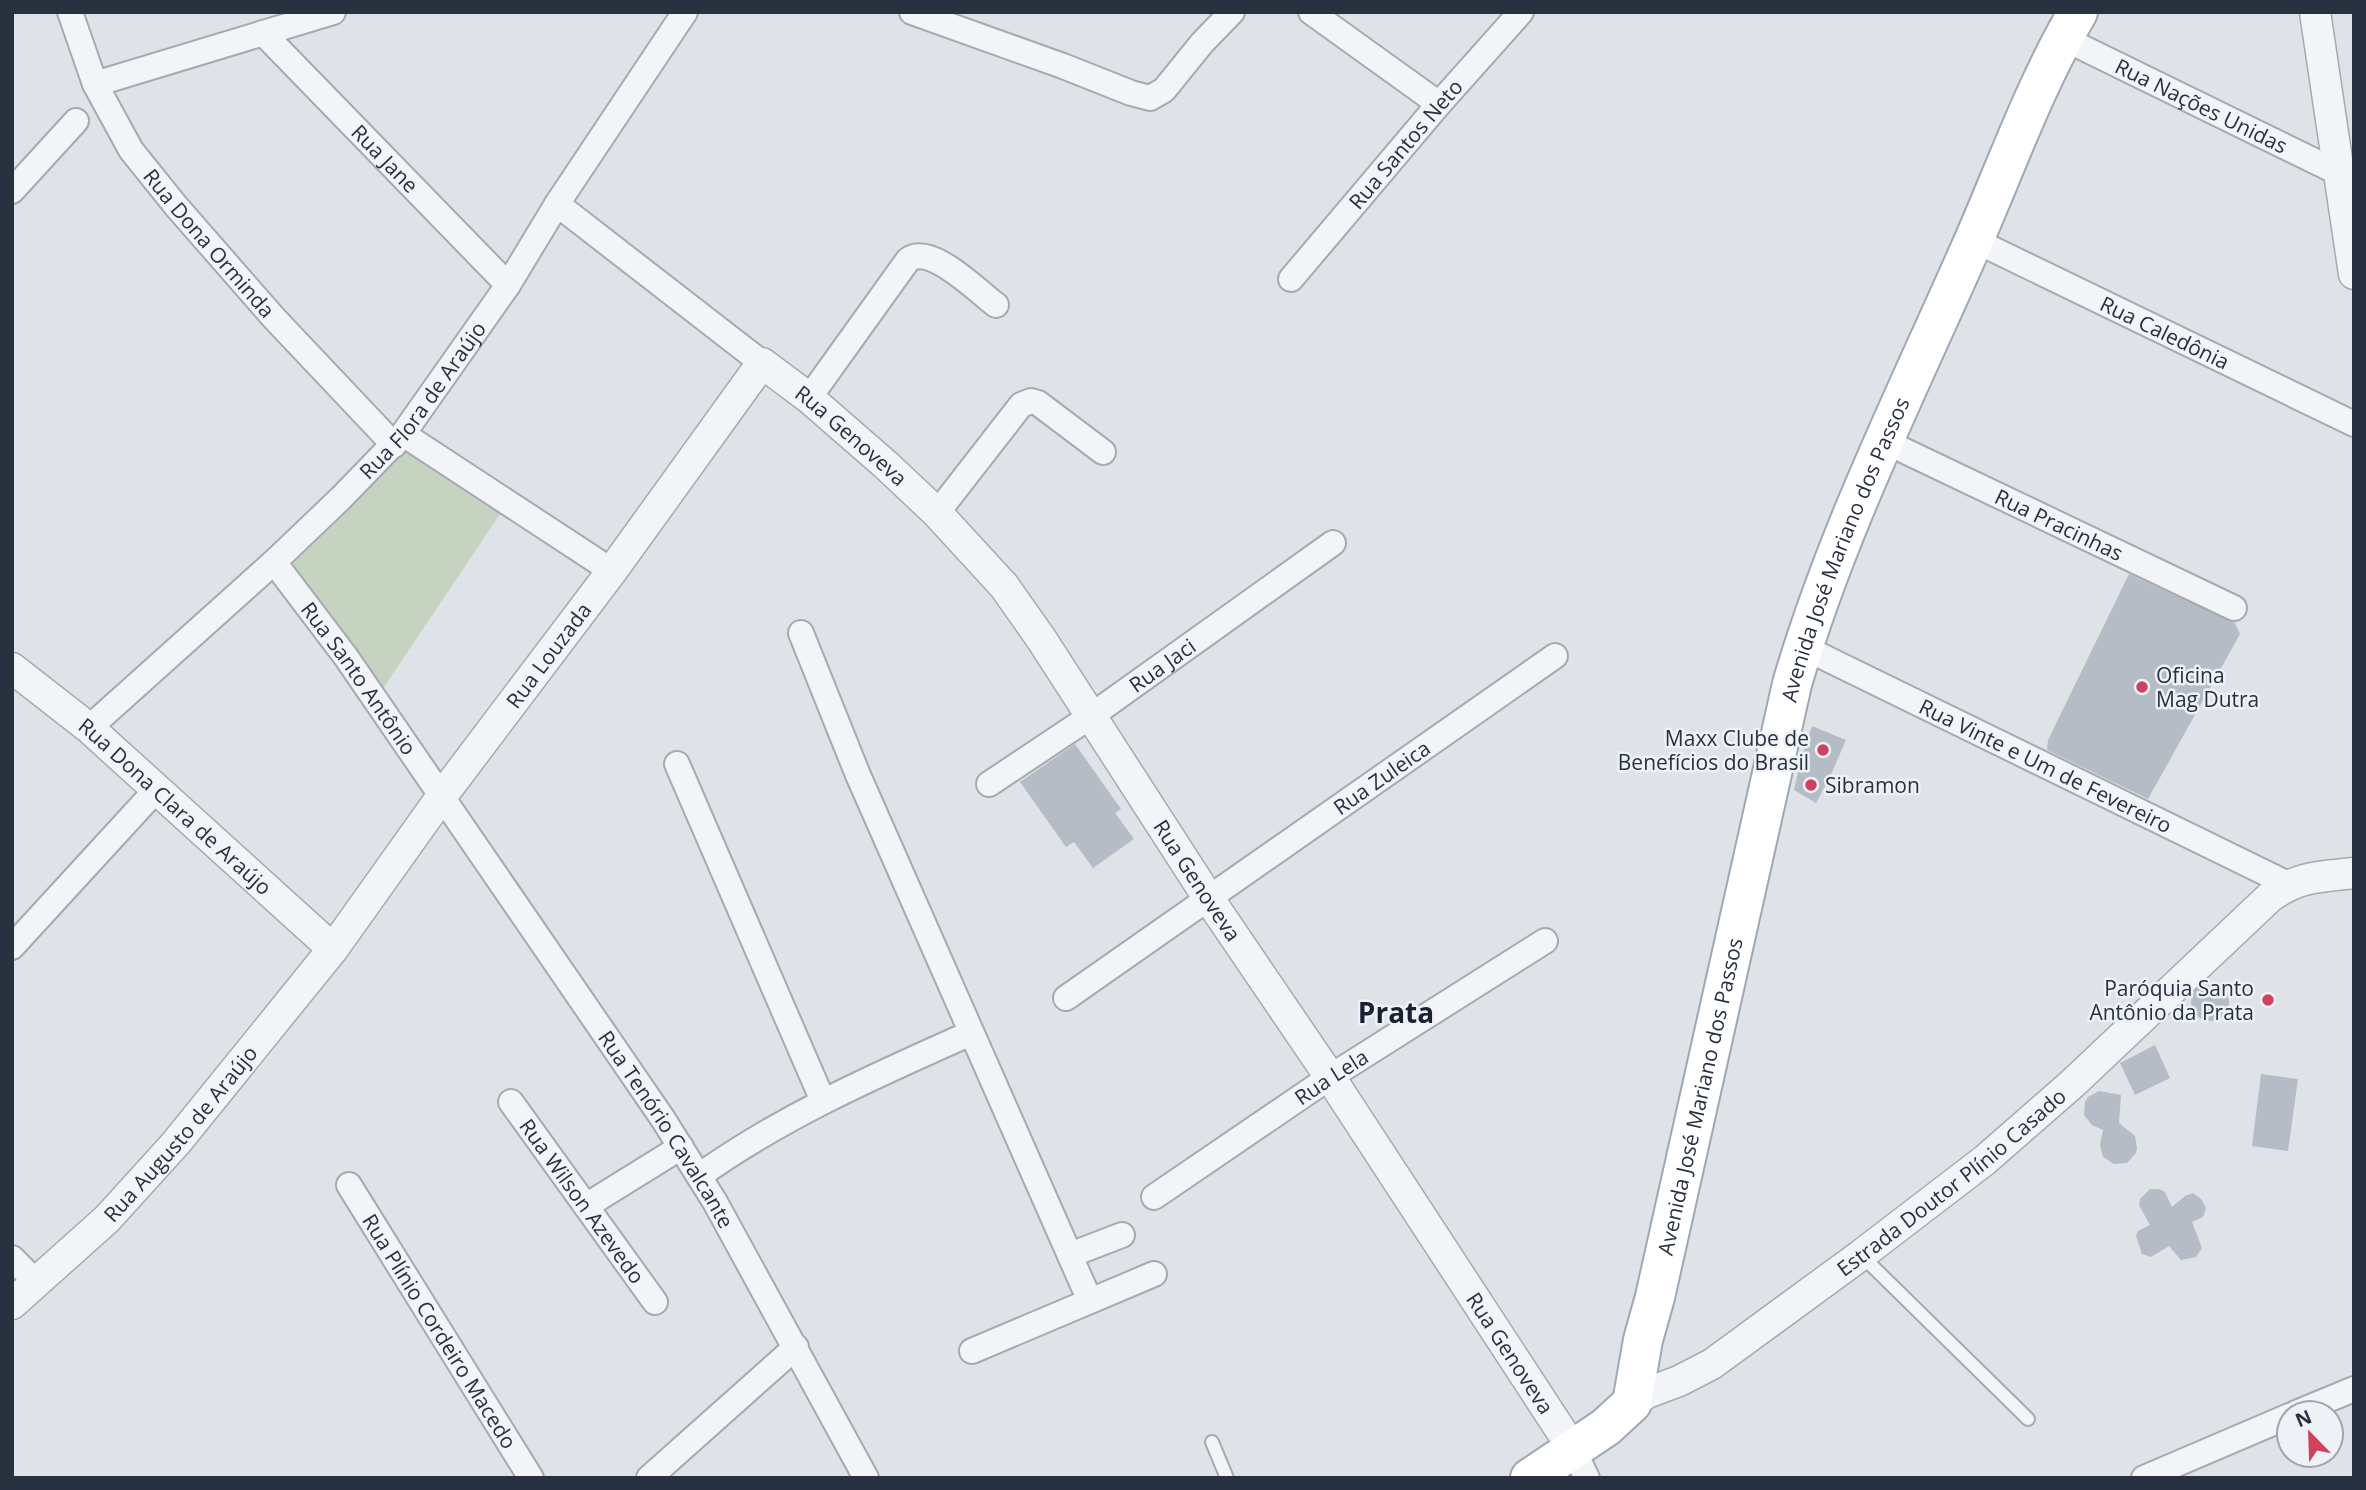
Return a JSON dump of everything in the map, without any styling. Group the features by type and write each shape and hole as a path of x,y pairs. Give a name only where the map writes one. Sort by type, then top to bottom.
{"main road":[{"name":"Avenida José Mariano dos Passos","path":"1632,1403 1643,1340 1656,1297 1792,684 1813,612 1884,441 2035,95 2070,25"},
{"name":"Estrada Doutor Plínio Casado","path":"1530,1478 1580,1464 1605,1427 1632,1403"}],"street":[{"name":"Rua Dona Orminda","path":"70,12 95,84 131,150 273,317 398,439 612,571"},
{"path":"95,84 333,12"},
{"name":"Rua Flora de Araújo","path":"89,728 274,562 398,439 509,285 557,204 685,12"},
{"path":"912,12 1150,98 1164,90 1202,43 1232,12"},
{"path":"1311,12 1439,104"},
{"name":"Rua Santos Neto","path":"1292,279 1439,104 1521,12"},
{"path":"2315,12 2354,274"},
{"name":"Rua Nações Unidas","path":"2070,25 2339,173"},
{"name":"Rua Jane","path":"262,33 509,285"},
{"path":"12,191 76,121"},
{"path":"557,204 762,363"},
{"name":"Rua Caledônia","path":"1974,240 2354,424"},
{"path":"809,398 914,255 920,254 934,259 996,305"},
{"name":"Rua Genoveva","path":"762,363 809,398 937,513 1004,586 1329,1077 1580,1464"},
{"name":"Rua Louzada","path":"333,949 442,796 612,571 762,363"},
{"path":"937,513 1026,402 1038,403 1103,452"},
{"name":"Rua Pracinhas","path":"1884,441 2234,608"},
{"name":"Rua Jaci","path":"989,784 1091,716 1333,543"},
{"name":"Rua Santo Antônio","path":"274,562 346,657 442,796"},
{"path":"801,633 858,775 1090,1301"},
{"name":"Rua Vinte e Um de Fevereiro","path":"1803,647 2288,884"},
{"name":"Rua Zuleica","path":"1066,998 1555,656"},
{"name":"Rua Dona Clara de Araújo","path":"12,668 89,728 333,949"},
{"path":"677,764 823,1101"},
{"path":"14,944 157,789"},
{"name":"Rua Tenório Cavalcante","path":"442,796 681,1147 796,1347 866,1478"},
{"name":"Estrada Doutor Plínio Casado","path":"1632,1403 1647,1393 1712,1364 1985,1160 2073,1084 2260,906 2288,884 2311,877 2354,873"},
{"name":"Rua Lela","path":"1154,1197 1329,1077 1545,941"},
{"name":"Rua Augusto de Araújo","path":"12,1304 107,1219 176,1143 333,949"},
{"path":"699,1176 734,1151 823,1101 971,1033"},
{"name":"Rua Wilson Azevedo","path":"511,1102 655,1302"},
{"path":"586,1206 681,1147"},
{"name":"Rua Plínio Cordeiro Macedo","path":"349,1185 530,1478"},
{"path":"1070,1255 1122,1235"},
{"path":"12,1258 36,1282"},
{"path":"972,1351 1154,1274"},
{"path":"649,1478 796,1347"},
{"path":"2330,1399 2354,1389"},
{"path":"2144,1478 2275,1422"}],"lane":[{"path":"1861,1255 2028,1419"},
{"path":"1212,1442 1227,1478"}],"green space":[{"path":"405,449 502,511 380,693 291,563"}],"building":[{"name":"Oficina Mag Dutra","path":"2129,574 2235,623 2240,634 2148,799 2047,750 2048,740"},
{"name":"Maxx Clube de Benefícios do Brasil","path":"1812,726 1846,740 1816,803 1794,790"},
{"path":"1075,744 1121,809 1115,813 1134,839 1093,868 1074,842 1066,847 1020,782"},
{"path":"2210,983 2223,989 2229,1002 2223,1015 2210,1021 2197,1015 2191,1002 2197,989"},
{"path":"2155,1045 2170,1078 2135,1095 2120,1063"},
{"path":"2261,1074 2298,1079 2288,1151 2252,1146"},
{"path":"2099,1091 2121,1095 2119,1123 2135,1136 2137,1148 2127,1163 2114,1164 2103,1157 2100,1145 2103,1130 2092,1125 2084,1115 2088,1097"},
{"path":"2150,1189 2165,1192 2172,1207 2193,1193 2201,1199 2206,1208 2203,1217 2192,1222 2202,1248 2196,1257 2181,1260 2169,1246 2151,1257 2142,1254 2136,1236 2138,1231 2150,1225 2139,1205 2140,1199"}],"place":[{"name":"Oficina Mag Dutra","path":"2142,687"},
{"name":"Maxx Clube de Benefícios do Brasil","path":"1823,750"},
{"name":"Sibramon","path":"1811,785"},
{"name":"Paróquia Santo Antônio da Prata","path":"2268,1000"}],"district":[{"name":"Prata","path":"1396,1012"}]}
